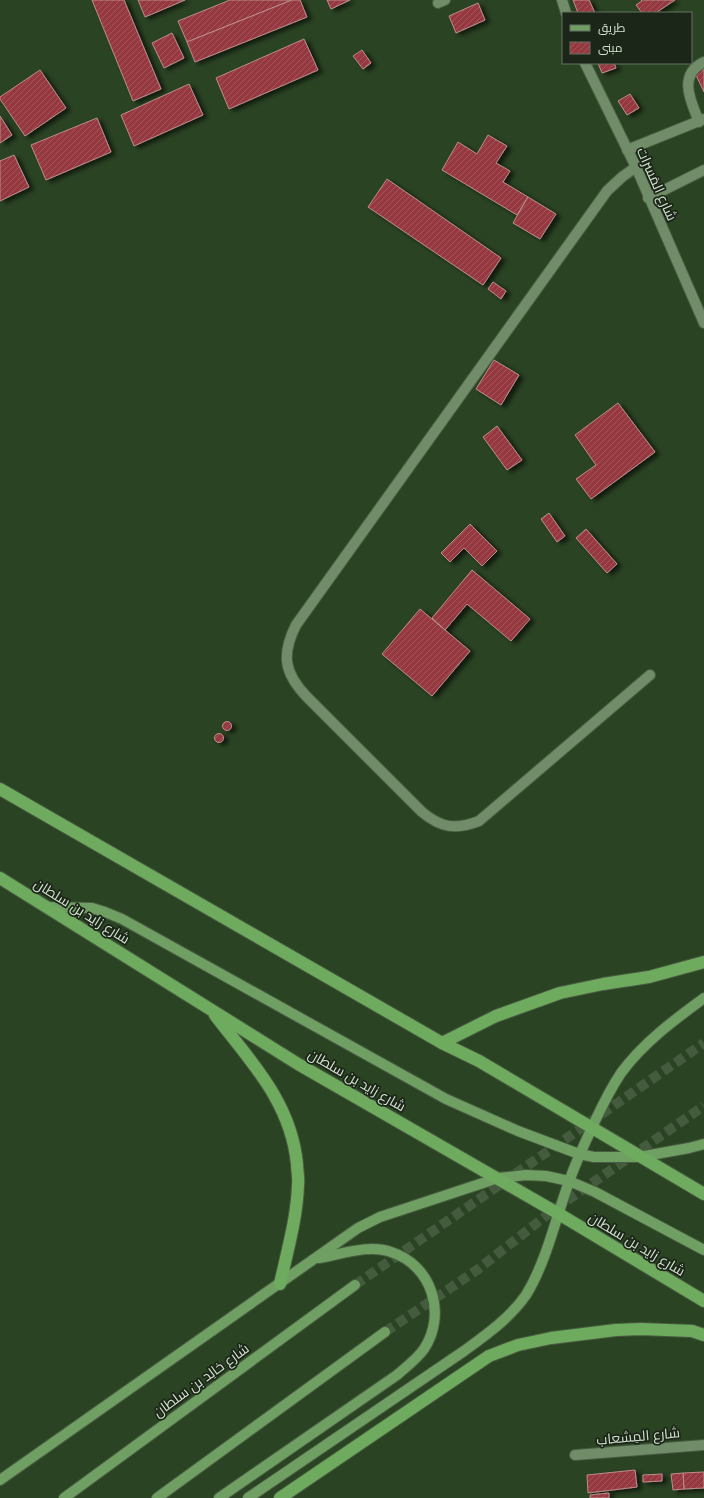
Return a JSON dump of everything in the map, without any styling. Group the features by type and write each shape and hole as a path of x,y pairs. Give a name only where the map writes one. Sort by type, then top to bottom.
{"highway":[{"path":"0,789 442,1043 479,1061 639,1157 704,1194"},
{"name":"شارع زايد بن سلطان","path":"0,878 298,1064 498,1178 704,1301"},
{"path":"442,1043 496,1016 560,993 603,984 649,977 704,962"},
{"path":"209,1008 271,1089 284,1114 295,1149 298,1185 294,1217 280,1284"},
{"path":"280,1498 489,1356 518,1345 550,1338 616,1330 641,1329 692,1331 704,1335"}],"main road":[{"path":"46,907 92,908 122,919 446,1099 518,1131 579,1154 594,1157 639,1157 704,1144"},
{"path":"248,1498 474,1344 509,1316 526,1294 542,1262 579,1154 608,1096 622,1073 646,1045 704,998"},
{"path":"0,1480 358,1228 380,1218 498,1178 526,1175 546,1176 569,1181 595,1192 704,1250"},
{"path":"219,1498 393,1378 423,1350 431,1334 435,1318 434,1301 429,1284 419,1270 406,1258 391,1251 374,1249 314,1259"},
{"name":"شارع خالِد بن سلطان","path":"64,1498 355,1285"},
{"path":"157,1498 386,1332"}],"street":[{"path":"562,0 566,12"},
{"path":"627,150 701,121 688,94 688,83 691,73 699,64 704,62"},
{"name":"شارع المَسرات","path":"585,64 636,168 703,320"},
{"path":"636,168 622,177 607,191 310,605 296,625 289,639 287,655 289,671 296,685 307,697 422,812 442,825 454,827 467,826 479,821 650,675"},
{"path":"648,198 704,170"},
{"name":"شارع المِشعاب","path":"575,1455 704,1445"}],"building":[{"path":"92,0 124,0 161,89 133,101"},
{"path":"138,0 185,0 145,17"},
{"path":"230,0 292,0 187,42 178,21"},
{"path":"292,0 300,0 307,17 195,62 187,42"},
{"path":"327,0 350,0 331,9"},
{"path":"573,0 589,0 595,12 578,12"},
{"path":"641,0 675,0 657,12 641,12 636,5 642,1"},
{"path":"478,3 485,20 456,33 449,16"},
{"path":"172,33 184,58 164,68 152,43"},
{"path":"304,39 318,70 229,109 216,78"},
{"path":"362,50 371,63 363,69 353,56"},
{"path":"598,64 614,64 616,68 602,73"},
{"path":"704,69 704,92 695,73"},
{"path":"40,70 66,108 25,136 0,97"},
{"path":"189,84 203,115 134,146 121,115"},
{"path":"630,94 639,108 627,115 618,101"},
{"path":"0,116 12,135 0,143"},
{"path":"97,118 111,152 46,180 31,145"},
{"path":"488,135 507,146 496,163 510,171 503,182 528,197 517,215 442,170 458,142 477,154"},
{"path":"14,155 29,187 0,201 0,161"},
{"path":"387,179 501,258 483,285 368,207"},
{"path":"528,197 556,214 540,239 513,223"},
{"path":"493,282 506,291 501,299 488,289"},
{"path":"494,360 519,375 501,405 476,389"},
{"path":"618,403 655,452 591,499 576,479 596,465 575,435"},
{"path":"497,426 522,460 507,470 483,437"},
{"path":"549,513 565,536 557,542 541,519"},
{"path":"470,524 497,551 482,566 464,548 450,562 441,553"},
{"path":"586,529 617,564 607,573 576,538"},
{"path":"472,570 530,619 511,641 467,604 445,630 432,618"},
{"path":"420,609 470,651 432,696 382,654"},
{"path":"227,721 232,726 227,731 222,726"},
{"path":"217,734 221,734 223,738 221,742 217,742 215,740 215,736"},
{"path":"635,1470 637,1487 588,1493 587,1475"},
{"path":"704,1472 704,1488 684,1489 683,1473"},
{"path":"683,1473 684,1489 673,1490 671,1474"},
{"path":"662,1474 662,1481 643,1482 643,1475"},
{"path":"609,1493 609,1498 590,1498 590,1495"}],"tunnel":[{"path":"355,1285 704,1043"},
{"path":"385,1332 477,1270 556,1208 704,1106"}]}
